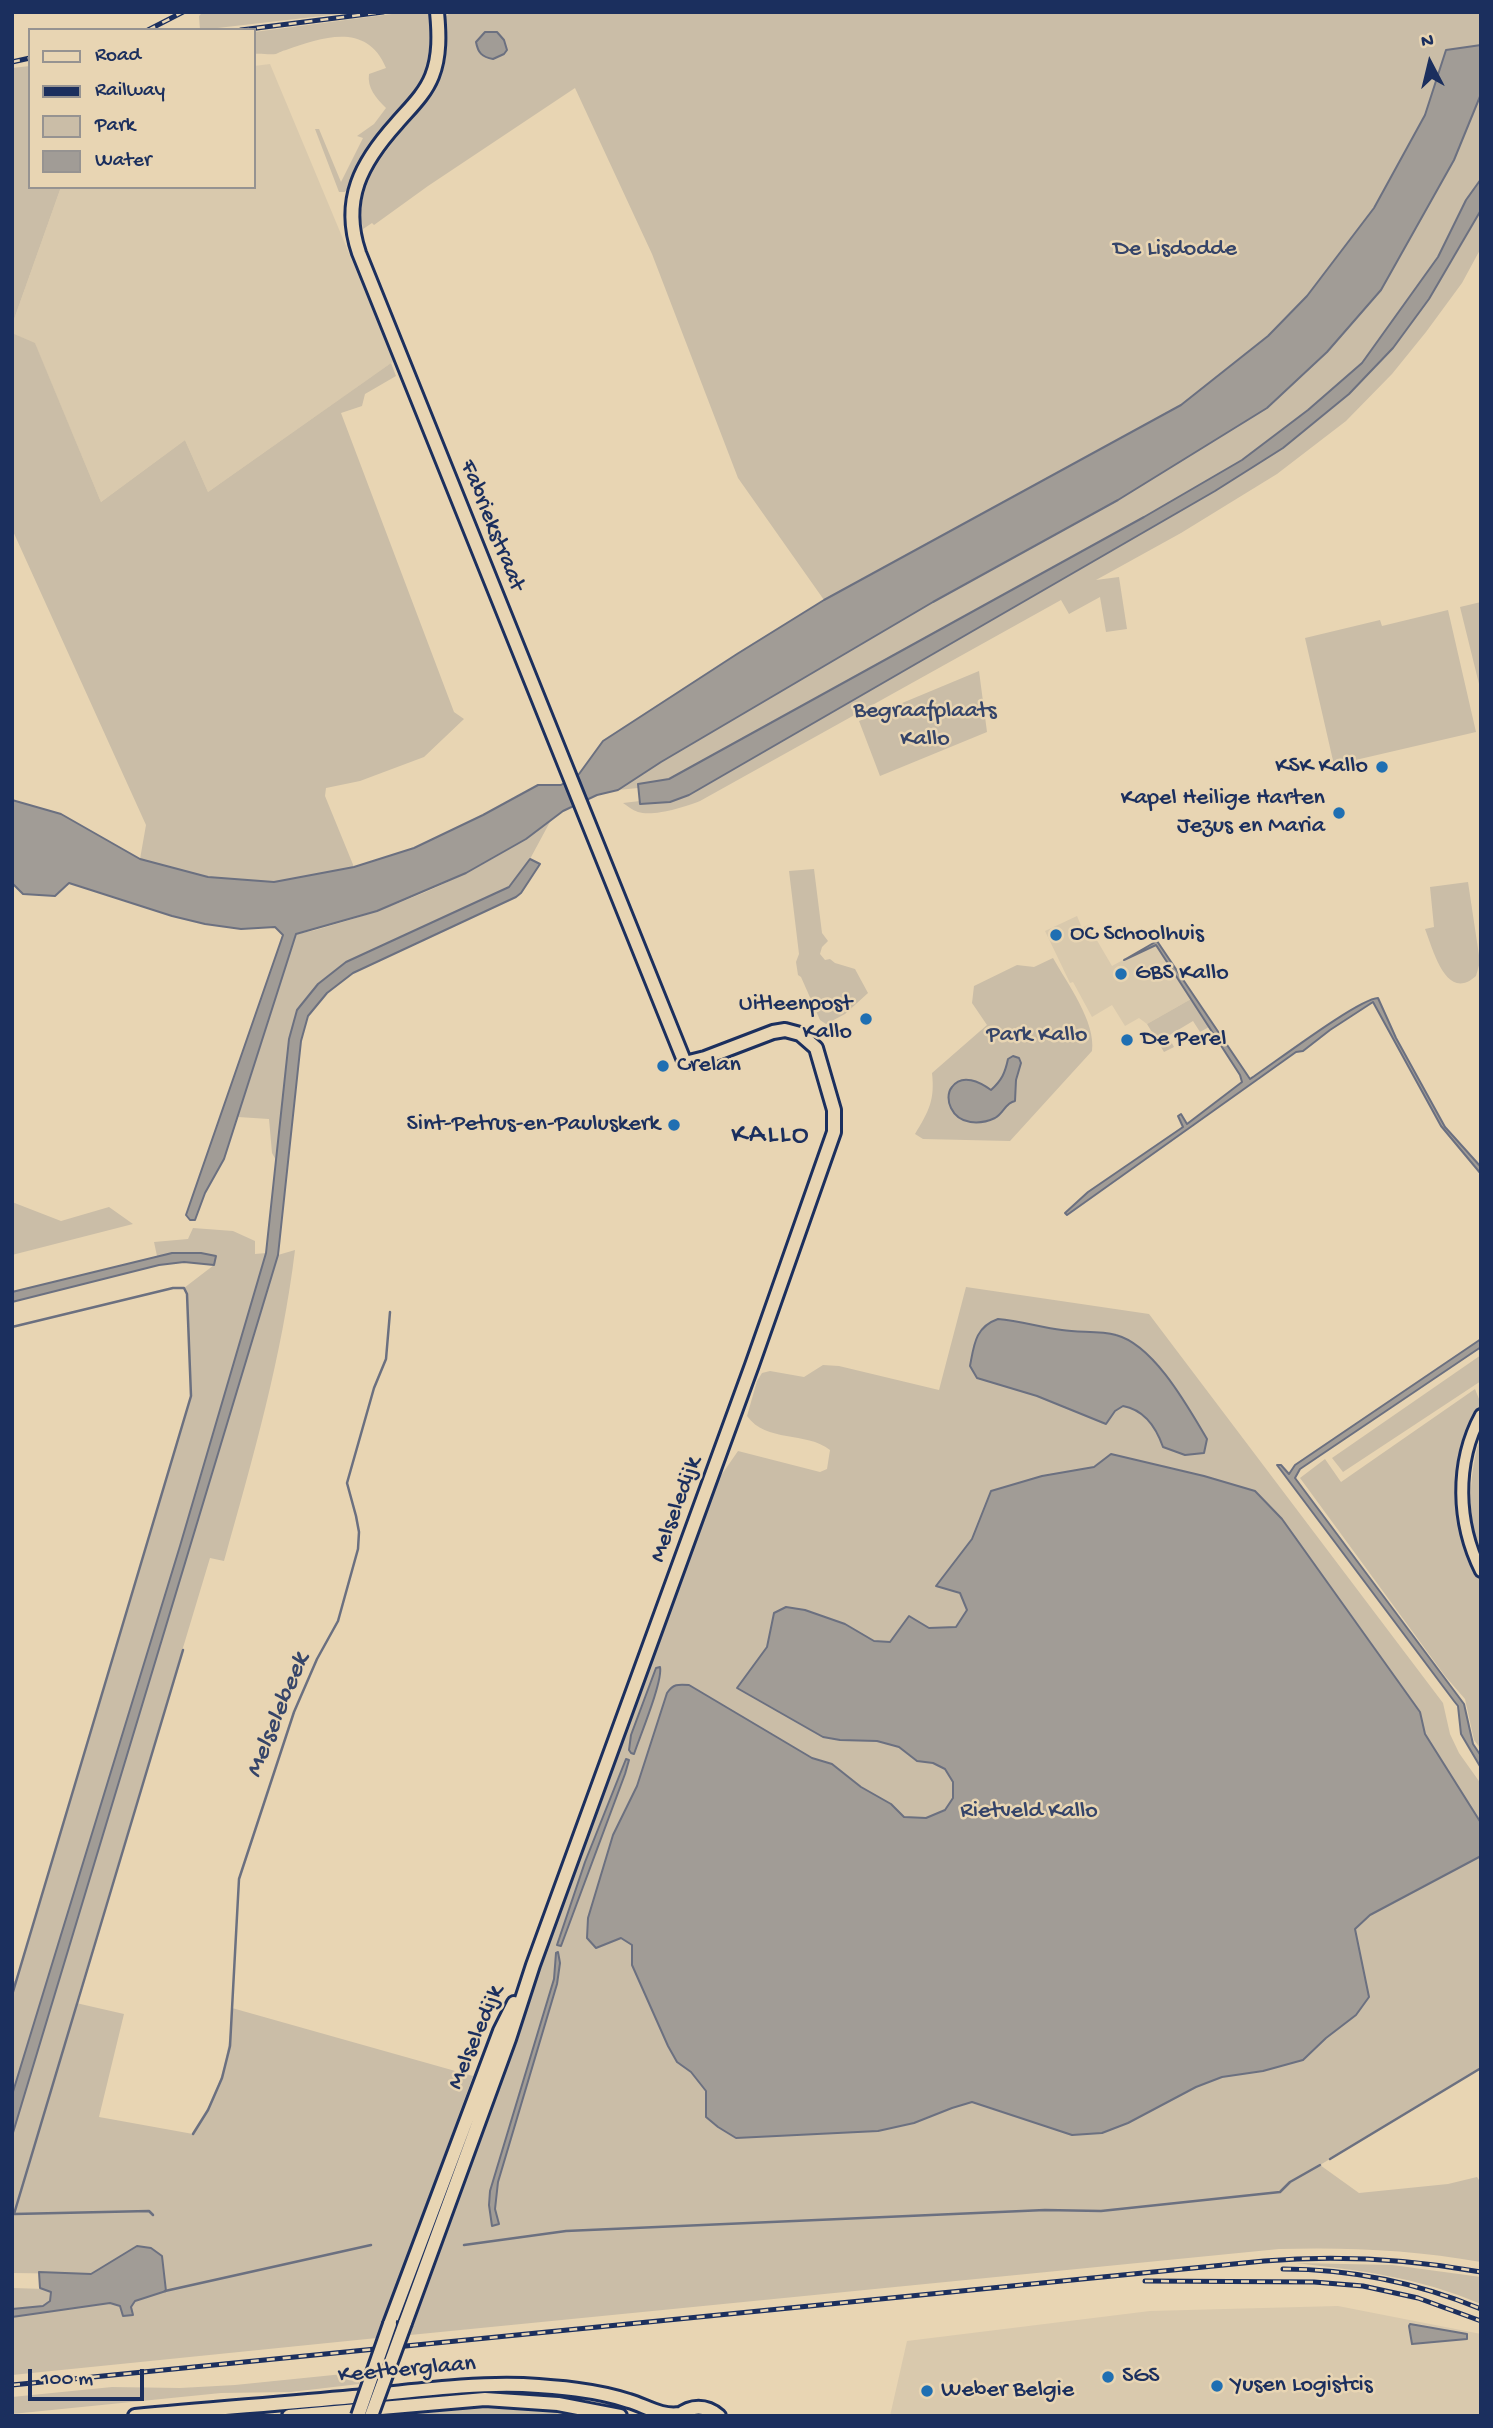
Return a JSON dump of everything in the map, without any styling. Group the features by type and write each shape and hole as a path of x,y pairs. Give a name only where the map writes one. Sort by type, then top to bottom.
{"main road":[{"name":"Fabriekstraat","path":"437,12 439,45 432,76 422,93 376,148 365,167 353,199 350,214 352,232 685,1063"},
{"name":"Melseledijk","path":"469,2131 500,2031 533,1965 752,1366 834,1132 835,1116 816,1048 800,1034 785,1030 772,1032 685,1063"},
{"path":"371,2416 469,2131"},
{"path":"358,2416 390,2324 469,2131"},
{"name":"Keetberglaan","path":"135,2416 444,2387 500,2385 602,2395 662,2413 679,2415 699,2407 719,2416"},
{"name":"Keetberglaan","path":"289,2416 485,2399 558,2404 620,2416"}],"street":[{"path":"1481,1415 1464,1464 1462,1499 1469,1541 1481,1572"}],"shaded area":[{"path":"270,64 394,361 208,492 185,440 101,502 35,344 12,333 12,325 60,189 256,189 256,66"},
{"name":"GBS Kallo","path":"1077,916 1082,928 1088,925 1112,966 1156,942 1191,999 1147,1024 1139,1018 1125,1026 1112,1005 1092,1017 1073,982 1070,983 1045,931"},
{"path":"1338,2306 1481,2334 1481,2416 890,2416 907,2341 1150,2311"}],"green space":[{"path":"203,12 357,12 217,28 200,28 199,16"},
{"path":"407,12 431,12 434,45 426,75 372,145 345,192 339,192 315,129 319,129 341,182 363,138 357,136 374,124 386,108 369,84 369,74 386,68 378,53 368,44 343,37 315,41 276,54 256,54 256,32"},
{"name":"De Lisdodde","path":"1481,12 1481,45 1446,50 1425,115 1374,208 1307,296 1268,336 1181,405 824,600 738,478 652,254 575,88 374,225 372,223 363,229 362,205 367,184 377,164 420,109 443,70 447,51 445,17 450,13"},
{"path":"28,66 28,189 60,189 12,325 12,68"},
{"path":"1481,94 1481,179 1466,200 1438,257 1362,363 1308,410 1242,460 1144,517 669,779 638,784 638,788 618,790 933,602 1118,500 1267,408 1327,352 1381,290 1453,160"},
{"path":"1481,210 1481,248 1462,283 1392,374 1346,421 1277,474 1181,533 1096,580 1119,577 1127,629 1106,632 1100,597 1069,614 1061,600 700,801 652,813 638,812 623,803 640,801 640,804 1215,491 1264,459 1311,426 1375,368 1430,297"},
{"path":"12,333 35,343 101,502 185,440 208,492 391,363 396,376 365,394 362,406 341,413 454,712 464,719 424,757 360,781 326,788 325,796 354,867 274,882 208,877 140,859 146,825 12,529"},
{"path":"1481,602 1481,692 1460,607"},
{"path":"1448,610 1476,732 1334,765 1305,638 1380,620 1382,626"},
{"name":"Begraafplaats Kallo","path":"979,671 987,732 880,776 859,721"},
{"path":"551,820 530,859 509,887 346,962 318,984 297,1010 289,1039 277,1162 272,1153 269,1119 238,1117 296,934 370,913 452,880 528,837"},
{"path":"814,869 822,933 828,941 820,954 825,960 830,959 855,969 868,993 845,1014 826,1024 820,1020 798,975 796,962 799,954 789,871"},
{"path":"1468,882 1480,962 1476,976 1466,983 1456,983 1442,970 1425,929 1434,927 1430,887"},
{"name":"Park Kallo","path":"1053,958 1085,1015 1090,1028 1092,1051 1010,1141 923,1139 915,1134 930,1105 933,1091 932,1073 987,1025 972,1003 974,986 1017,965 1034,967"},
{"path":"1191,999 1209,1027 1200,1032 1193,1021 1168,1036 1174,1047 1164,1052 1147,1024"},
{"path":"12,1202 61,1221 109,1207 133,1224 12,1255"},
{"path":"193,1228 233,1231 255,1241 255,1254 266,1253 180,1546 12,2095 12,1982 17,1980 191,1396 187,1294 184,1288 214,1265 216,1256 184,1253 157,1256 154,1242 188,1239"},
{"path":"295,1250 274,1368 256,1446 224,1561 210,1558 76,2003 124,2014 99,2117 193,2134 222,2074 229,2043 232,2008 473,2076 377,2338 12,2375 12,2317 110,2303 120,2306 123,2315 133,2314 131,2307 135,2301 137,2246 91,2274 12,2273 12,2136 278,1255"},
{"name":"Rietveld Kallo","path":"966,1287 1149,1314 1443,1703 1450,1734 1459,1753 1481,1784 1481,2068 1320,2165 1359,2193 1448,2184 1477,2177 1481,2183 1481,2262 1380,2250 1279,2249 410,2335 720,1477 738,1451 820,1472 827,1469 830,1450 810,1440 765,1430 747,1416 757,1381 762,1373 770,1371 804,1377 823,1365 839,1366 939,1390"},
{"path":"1481,1355 1481,1381 1343,1472 1332,1458"},
{"path":"1475,1389 1481,1404 1471,1421 1463,1446 1457,1499 1464,1543 1481,1583 1481,1749 1474,1740 1465,1699 1445,1676 1300,1478 1325,1459 1341,1482"},
{"path":"1481,1435 1481,1550 1473,1524 1471,1493 1474,1462"},
{"path":"1296,2263 1392,2265 1481,2277 1481,2304 1412,2281 1368,2272"},
{"path":"12,2288 46,2289 51,2292 50,2301 43,2306 12,2309"},
{"path":"363,2372 359,2384 291,2392 221,2393 12,2414 12,2397 112,2387 180,2388 235,2385"},
{"path":"484,2404 595,2416 383,2416 384,2412"}],"water":[{"path":"485,32 497,32 504,40 507,50 504,54 493,59 481,54 476,42"},
{"path":"1481,45 1481,94 1454,160 1381,290 1327,352 1267,408 1118,500 933,602 618,790 597,795 563,811 526,839 466,873 377,911 296,934 224,1159 205,1193 195,1220 190,1220 186,1215 283,935 275,927 241,929 172,916 69,883 55,896 23,894 12,883 12,800 61,814 140,859 208,877 274,882 354,867 414,848 538,785 561,785 579,774 603,741 737,654 824,600 1181,405 1268,336 1307,296 1374,208 1425,115 1446,50"},
{"path":"1481,179 1481,210 1429,299 1393,348 1349,394 1283,448 1215,491 689,795 670,802 640,804 638,784 669,779 1144,517 1242,460 1308,410 1362,363 1438,257 1466,200"},
{"path":"530,859 540,864 516,897 353,973 327,993 308,1016 301,1041 278,1255 12,2136 12,2095 180,1546 266,1253 289,1039 297,1010 318,984 346,962 509,887"},
{"path":"1157,941 1250,1079 1335,1020 1378,998 1396,1038 1445,1127 1481,1167 1481,1174 1441,1126 1373,1002 1303,1051 1296,1052 1067,1215 1065,1213 1088,1192 1183,1127 1178,1116 1181,1114 1187,1124 1242,1082 1156,945 1124,960"},
{"path":"1013,1056 1019,1058 1021,1063 1016,1080 1015,1101 995,1118 983,1122 970,1122 959,1118 950,1106 950,1089 961,1080 971,1080 991,1090 1002,1076 1008,1059"},
{"path":"172,1253 216,1256 214,1265 184,1262 159,1265 12,1302 12,1292"},
{"path":"998,1319 1069,1331 1109,1333 1130,1341 1144,1351 1180,1395 1207,1439 1204,1453 1185,1455 1163,1447 1149,1420 1131,1408 1123,1406 1115,1411 1106,1424 1037,1396 977,1378 970,1366 977,1338 984,1327"},
{"path":"1481,1339 1481,1347 1300,1469 1295,1478 1464,1704 1473,1744 1481,1756 1481,1768 1461,1734 1458,1706 1277,1465 1281,1465 1289,1474 1295,1465"},
{"path":"1111,1454 1255,1491 1282,1519 1420,1712 1425,1734 1481,1823 1481,1856 1370,1915 1355,1929 1369,1997 1356,2015 1303,2060 1263,2071 1222,2077 1102,2133 1072,2135 972,2102 914,2123 878,2131 736,2138 706,2117 706,2091 691,2072 677,2062 668,2046 632,1965 632,1945 621,1938 596,1948 587,1938 588,1918 613,1835 637,1786 667,1693 676,1685 689,1685 812,1758 832,1764 861,1787 891,1804 904,1817 926,1818 945,1810 953,1798 953,1782 945,1769 933,1763 917,1761 899,1747 877,1741 823,1737 737,1688 767,1647 774,1613 786,1607 805,1610 845,1624 874,1641 890,1642 909,1616 929,1628 956,1627 967,1610 960,1593 936,1586 972,1539 991,1491 1042,1476 1094,1467"},
{"path":"660,1667 655,1696 634,1754 629,1750 631,1735 656,1668"},
{"path":"626,1759 629,1760 625,1774 561,1946 557,1945 585,1862"},
{"path":"558,1952 560,1963 557,1984 498,2182 495,2209 499,2224 492,2226 490,2191 554,1979"},
{"path":"137,2246 151,2248 162,2256 166,2291 135,2301 131,2307 133,2315 123,2316 120,2306 110,2303 12,2317 12,2309 43,2306 50,2301 51,2292 40,2288 39,2272 91,2274"},
{"path":"1410,2324 1467,2334 1467,2339 1412,2344"}],"waterway":[{"path":"12,1327 173,1288 184,1288 187,1294 191,1396 12,1995"},
{"name":"Melselebeek","path":"193,2134 208,2110 222,2078 230,2046 239,1879 294,1712 317,1659 338,1621 358,1549 359,1532 347,1483 374,1388 386,1359 390,1312"},
{"path":"153,2215 149,2211 14,2214 183,1650"},
{"path":"1330,2159 1481,2068"},
{"path":"464,2245 566,2231 1045,2210 1101,2211 1280,2192 1290,2182 1320,2165"},
{"path":"165,2291 371,2245"}],"railway":[{"path":"152,28 183,12"},
{"path":"256,28 383,12"},
{"path":"12,62 28,58"},
{"path":"12,2385 1264,2261 1373,2259 1481,2272"},
{"path":"1283,2269 1384,2279 1481,2309"},
{"path":"1145,2281 1314,2282 1363,2286 1418,2298 1481,2321"}],"place":[{"name":"KSK Kallo","path":"1382,767"},
{"name":"Kapel Heilige Harten Jezus en Maria","path":"1339,813"},
{"name":"OC Schoolhuis","path":"1056,935"},
{"name":"GBS Kallo","path":"1121,974"},
{"name":"Uitleenpost Kallo","path":"866,1019"},
{"name":"De Perel","path":"1127,1040"},
{"name":"Crelan","path":"663,1066"},
{"name":"Sint-Petrus-en-Pauluskerk","path":"674,1125"},
{"name":"SGS","path":"1108,2377"},
{"name":"Yusen Logistcis","path":"1217,2386"},
{"name":"Weber Belgie","path":"927,2391"}],"district":[{"name":"KALLO","path":"771,1137"}]}
